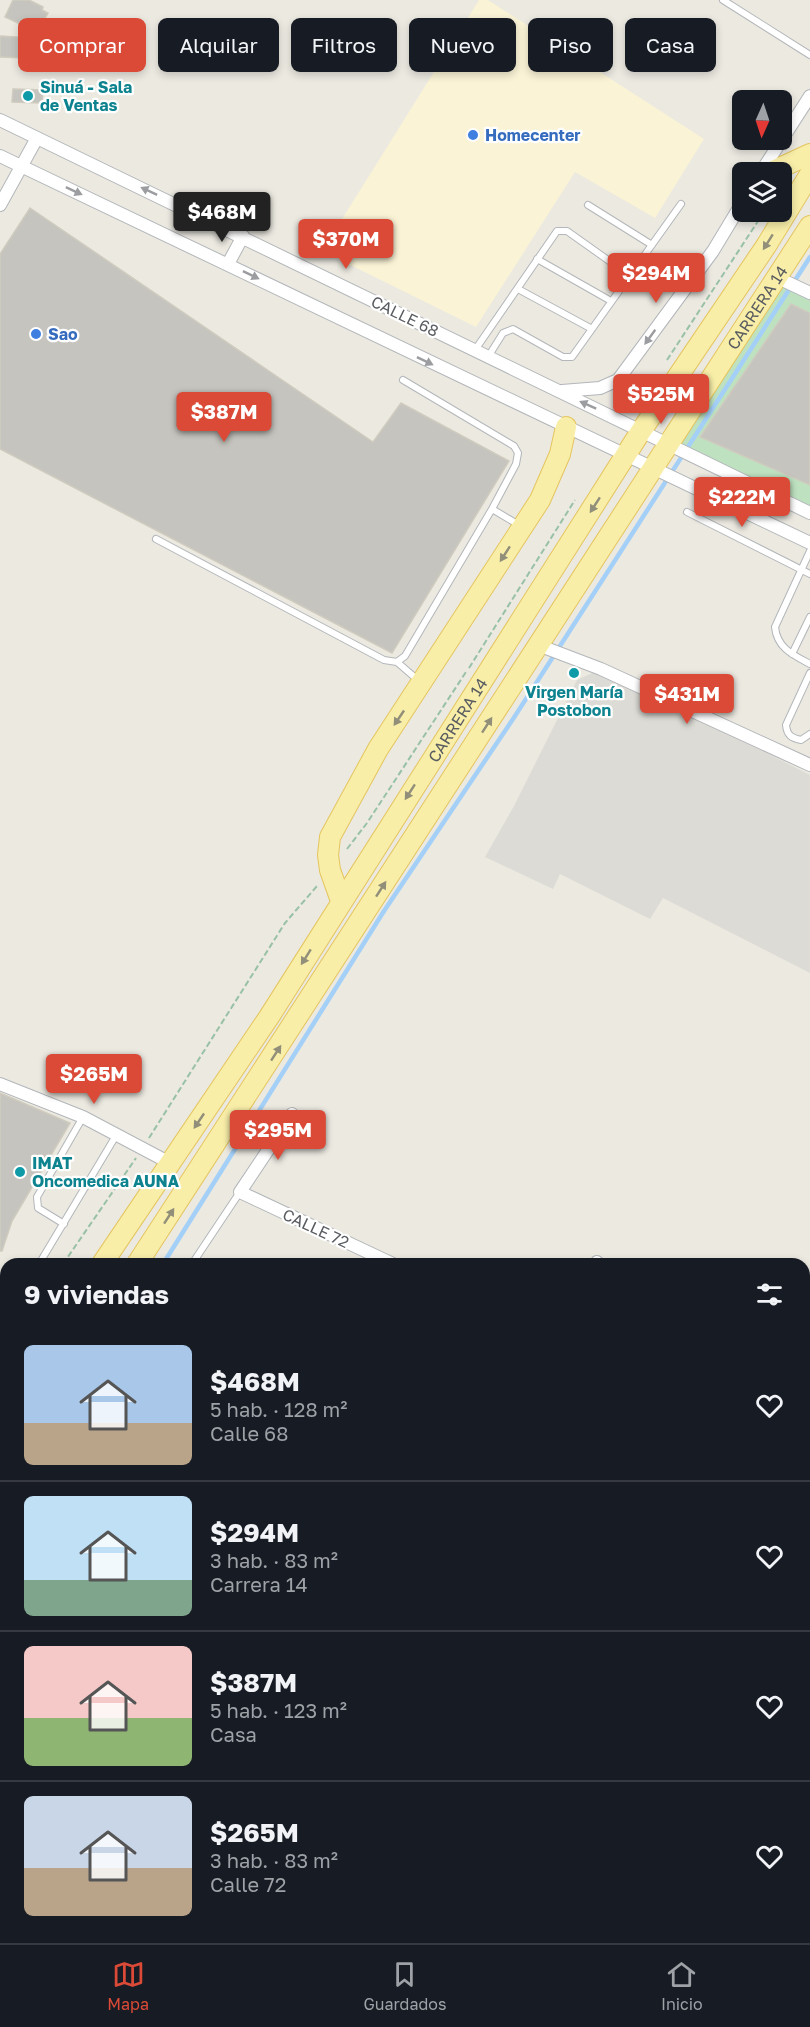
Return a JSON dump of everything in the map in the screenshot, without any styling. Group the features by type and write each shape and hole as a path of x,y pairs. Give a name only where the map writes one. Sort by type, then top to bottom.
{"main road":[{"path":"792,162 810,154"},
{"name":"CARRERA 14","path":"106,1258 269,1017 641,431 766,246 810,174"},
{"name":"CARRERA 14","path":"141,1258 660,473 782,279 810,226"},
{"path":"341,901 330,870 328,855 330,837 378,749 540,500 560,454 566,427"}],"street":[{"path":"767,162 810,96"},
{"name":"CALLE 68","path":"0,120 243,236 559,392 619,418 675,449 810,513"},
{"path":"0,205 37,138"},
{"name":"CALLE 68","path":"0,156 810,543"},
{"path":"559,392 600,388 618,380 713,251 732,220"},
{"path":"228,264 243,236"},
{"path":"782,279 810,293"},
{"path":"545,648 576,659 810,765"},
{"path":"0,1084 83,1117 170,1163"},
{"path":"240,1192 292,1114"},
{"name":"CALLE 72","path":"240,1192 380,1258"}],"lane":[{"path":"723,0 810,55"},
{"path":"488,357 503,333 513,329 568,359 681,204"},
{"path":"588,205 652,245"},
{"path":"475,350 557,231 562,230 629,275"},
{"path":"537,259 611,301"},
{"path":"518,289 592,328"},
{"path":"397,662 405,656 492,509 516,464 518,453 514,446 403,380"},
{"path":"492,509 523,527"},
{"path":"687,512 810,574"},
{"path":"156,539 384,660 397,662 422,684"},
{"path":"810,551 775,627 776,639 792,654 810,664"},
{"path":"792,654 810,617"},
{"path":"810,674 786,725 787,732 793,738 801,740 810,734"},
{"path":"64,1224 38,1208 37,1197 83,1117"},
{"path":"43,1258 118,1134"},
{"path":"196,1258 240,1192"}],"path":[{"path":"662,367 757,222"},
{"path":"619,418 637,388 651,385"},
{"path":"67,1258 143,1147 285,923 367,823 576,499"}],"shaded area":[{"path":"479,0 488,0 516,18 468,18"},
{"path":"516,18 528,26 528,72 600,72 704,139 655,218 575,172 476,327 322,251 434,72 516,72"},
{"path":"601,669 810,775 810,973 663,898 650,919 560,874 553,889 485,857 514,806 577,680"}],"green space":[{"path":"776,277 810,293 810,513 667,446"}],"building":[{"path":"13,0 29,0 43,7 42,10 48,13 45,18 18,18 18,23 5,17"},
{"path":"0,36 18,37 18,58 0,57"},
{"name":"Sinuá - Sala de Ventas","path":"13,89 43,90 42,103 12,102"},
{"path":"30,208 373,442 401,403 509,461 392,653 0,449 0,254"},
{"path":"791,304 810,313 810,485 700,437"},
{"name":"IMAT Oncomedica AUNA","path":"0,1093 70,1123 12,1221 2,1251 0,1251"}],"waterway":[{"path":"167,1258 384,911 515,716 810,257"}],"place":[{"name":"Sinuá - Sala de Ventas","path":"28,96"},
{"name":"Homecenter","path":"473,135"},
{"name":"Sao","path":"36,334"},
{"name":"Virgen María Postobon","path":"574,673"},
{"name":"IMAT Oncomedica AUNA","path":"20,1172"}]}
